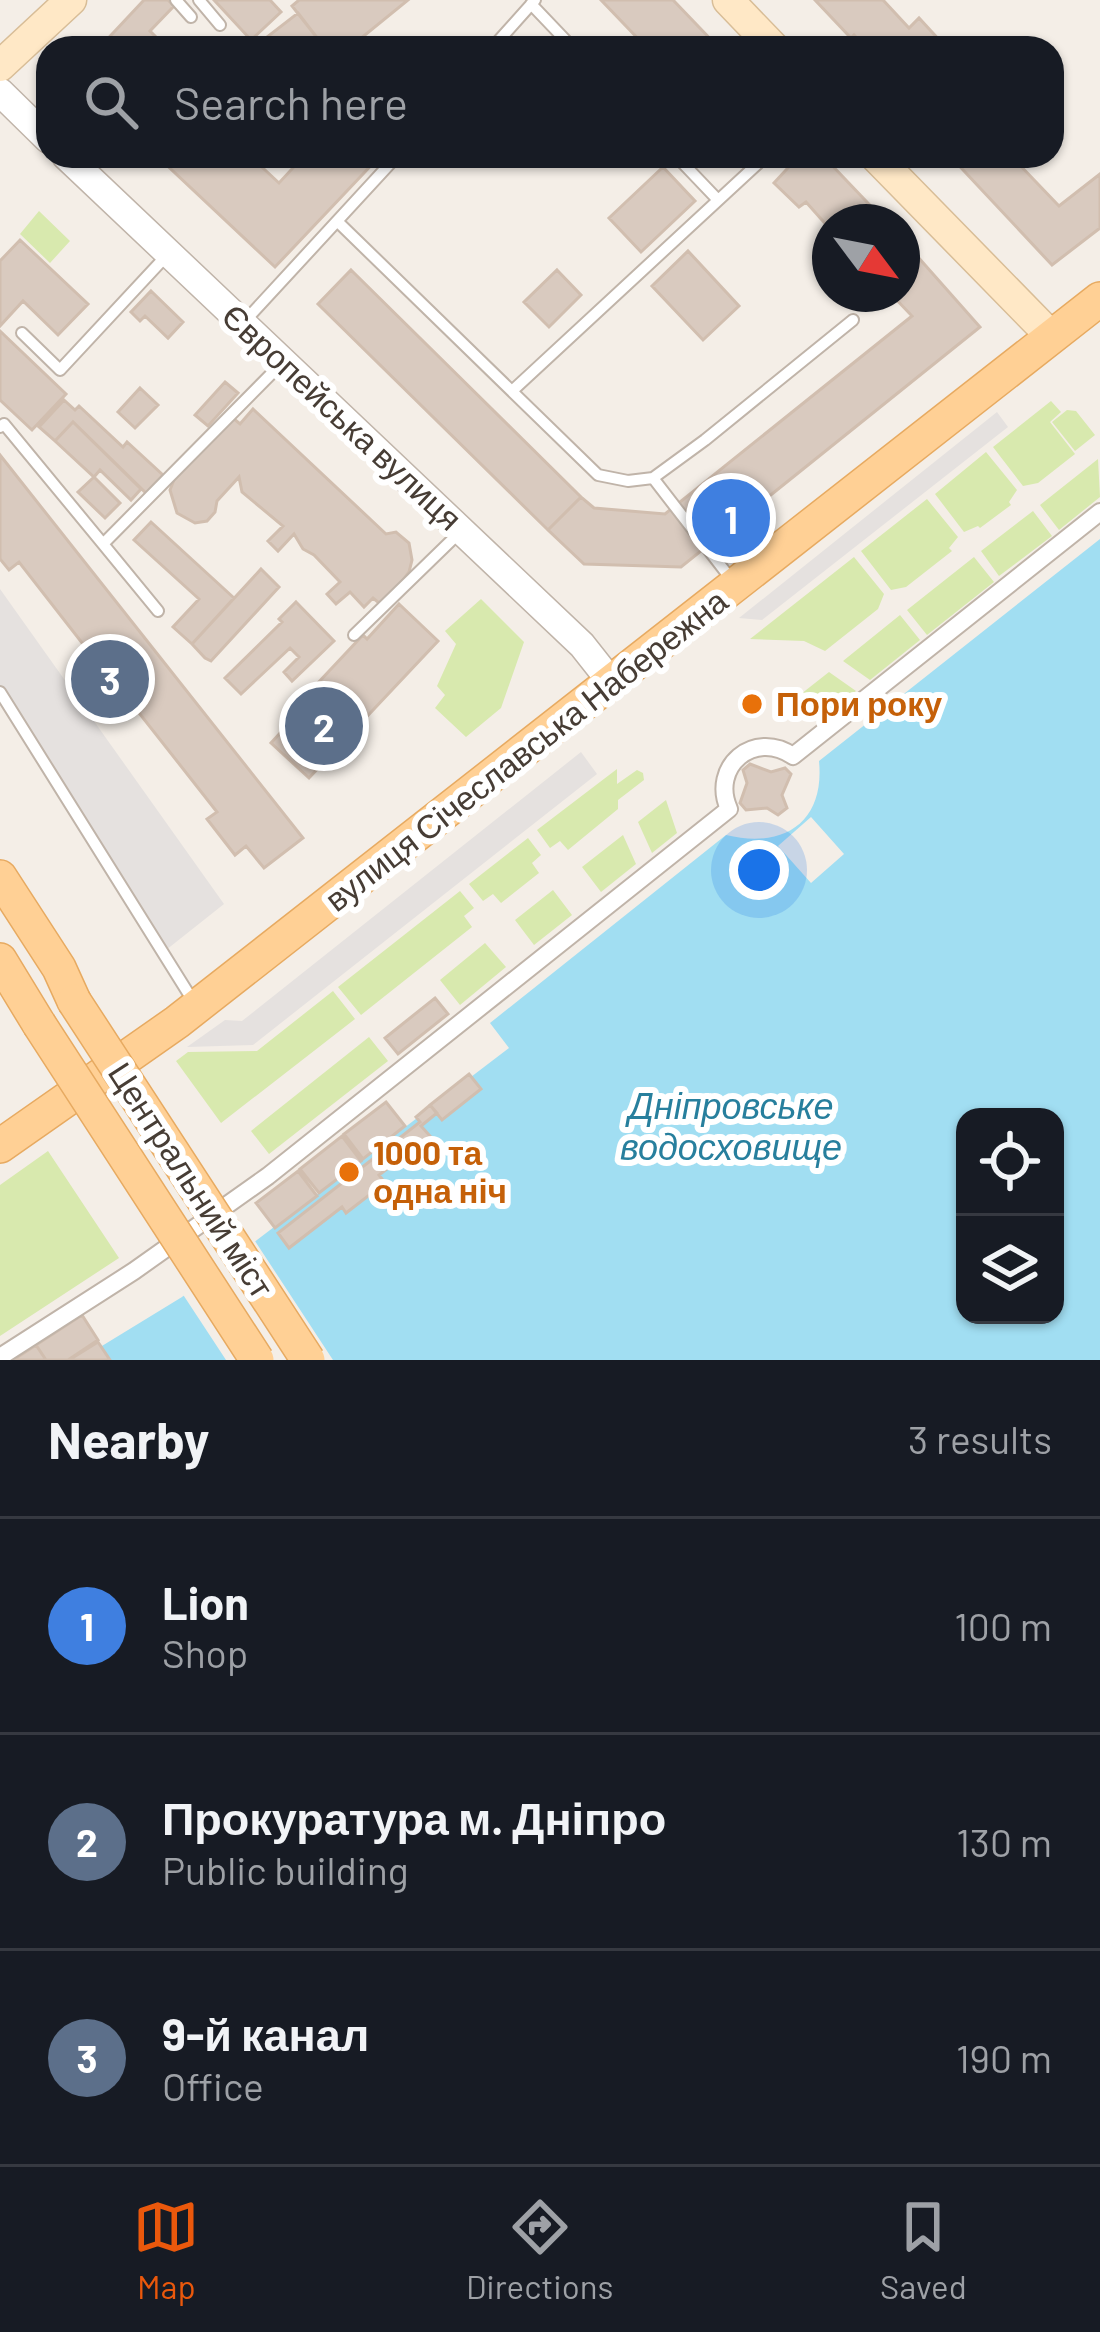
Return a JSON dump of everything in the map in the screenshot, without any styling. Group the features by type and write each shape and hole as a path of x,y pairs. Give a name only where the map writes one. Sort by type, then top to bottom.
{"main road":[{"path":"0,66 70,0"},
{"path":"728,0 762,36"},
{"path":"887,168 1052,338"},
{"name":"вулиця Січеславська Набережна","path":"0,1147 196,1007 1100,299"},
{"path":"0,877 59,968 74,1001"},
{"path":"0,904 74,1001"},
{"path":"0,960 39,1024"},
{"path":"0,975 39,1024"},
{"name":"Центральний міст","path":"74,1001 308,1360"},
{"name":"Центральний міст","path":"39,1024 257,1360"}],"street":[{"path":"0,92 36,127"},
{"name":"Європейська вулиця","path":"79,168 582,645 611,683"},
{"path":"0,1357 134,1271 268,1176 729,809 723,787 726,773 744,752 771,746 793,756 1100,512"}],"lane":[{"path":"176,0 191,17"},
{"path":"199,0 220,25"},
{"path":"503,36 533,2 563,36"},
{"path":"243,323 386,168"},
{"path":"687,168 718,200"},
{"path":"512,391 753,168"},
{"path":"338,223 598,475 628,481 652,478 853,320"},
{"path":"22,333 60,370 169,253"},
{"path":"103,544 284,361"},
{"path":"0,427 4,424 158,611"},
{"path":"652,478 736,586"},
{"path":"354,635 462,530"},
{"path":"0,692 196,1007"}],"green space":[{"path":"39,211 70,241 50,263 20,234"},
{"path":"1051,401 1061,412 1050,422 1075,454 1038,483 1023,486 993,447"},
{"path":"1067,410 1076,411 1095,435 1075,451 1052,422"},
{"path":"986,452 1017,490 1011,505 980,528 964,532 935,494"},
{"path":"1098,459 1100,497 1059,530 1040,505"},
{"path":"927,499 958,537 949,548 952,551 906,587 891,590 861,551"},
{"path":"1033,511 1052,536 999,576 981,551"},
{"path":"854,557 884,594 878,609 825,651 804,641 750,639"},
{"path":"974,557 994,582 927,635 907,610"},
{"path":"481,599 524,642 501,708 466,737 435,708 445,695 437,686 456,644 445,631"},
{"path":"900,615 920,640 870,680 843,661"},
{"path":"829,672 856,691 830,711 801,694"},
{"path":"617,769 617,784 637,770 644,780 618,800 618,809 568,850 560,841 550,848 537,830"},
{"path":"666,800 677,833 652,853 638,822"},
{"path":"623,835 636,864 601,892 582,867"},
{"path":"528,838 541,855 532,863 539,873 501,903 493,894 483,901 469,884"},
{"path":"553,890 572,915 534,945 515,920"},
{"path":"460,891 474,908 464,916 472,927 361,1015 338,987"},
{"path":"485,943 506,967 460,1005 440,980"},
{"path":"333,991 355,1019 221,1123 176,1061 188,1052 257,1051"},
{"path":"369,1037 388,1061 269,1154 251,1131"},
{"path":"48,1151 119,1258 0,1336 0,1185"}],"shaded area":[{"path":"997,412 1008,427 762,620 739,618"},
{"path":"0,589 224,904 166,950 0,688"},
{"path":"581,752 597,774 253,1045 187,1047 225,1020 242,1021"}],"water":[{"name":"Дніпровське водосховище","path":"1100,539 1100,1360 79,1360 182,1297 509,1048 490,1023 726,835 765,838 796,826 815,801 819,761"}],"pier":[{"path":"811,817 844,854 811,883 778,846"},
{"path":"253,1238 333,1360 226,1360 180,1290"}],"building":[{"path":"144,0 168,0 174,6 150,31 155,36 110,36"},
{"path":"214,0 270,0 281,12 255,36 247,36"},
{"path":"299,0 408,0 364,36 316,36 292,6"},
{"path":"601,0 673,0 708,36 636,36"},
{"path":"815,0 883,0 909,28 919,18 936,36 854,35 849,36"},
{"path":"298,13 316,36 268,36"},
{"path":"170,168 263,168 279,183 293,168 369,168 275,267"},
{"path":"662,168 695,201 641,252 609,218"},
{"path":"788,168 834,168 869,204 812,204 812,209 806,202 799,207 774,183"},
{"path":"961,168 1023,168 1059,206 1100,174 1100,228 1052,265"},
{"path":"20,240 88,304 58,335 23,301 0,326 0,261"},
{"path":"688,251 739,306 703,340 652,286"},
{"path":"920,259 980,327 681,567 584,564 548,530 581,497 594,508 665,514 912,316 908,312 920,312"},
{"path":"351,270 581,497 548,530 318,304"},
{"path":"557,270 581,295 549,327 524,302"},
{"path":"151,291 183,322 168,338 145,316 140,321 131,312"},
{"path":"0,331 66,394 32,430 0,400"},
{"path":"225,382 238,393 208,426 195,415"},
{"path":"140,388 158,405 135,428 118,412"},
{"path":"64,400 75,410 79,406 123,447 127,442 163,475 146,493 73,422 55,441 39,427"},
{"path":"253,409 386,534 396,532 409,543 409,572 391,596 379,603 373,598 364,607 350,592 336,604 327,594 340,582 303,549 294,534 278,551 268,541 283,526 242,492 239,477 217,501 207,521 195,523 177,513 170,490 175,477 233,418 240,424"},
{"path":"73,422 141,489 131,500 100,470 94,477 55,441"},
{"path":"0,455 303,838 264,868 246,846 235,855 207,819 217,812 125,695 115,702 89,668 97,662 19,562 9,570 0,559"},
{"path":"94,477 120,503 105,518 78,492"},
{"path":"151,522 234,598 192,644 173,627 199,599 134,540"},
{"path":"261,569 279,587 211,661 205,658 192,644"},
{"path":"296,602 334,641 292,681 284,672 299,657 290,648 241,694 225,678"},
{"path":"399,604 438,641 309,778 271,743 303,708 299,703"},
{"path":"750,764 771,772 785,768 791,774 782,795 787,808 778,815 767,808 746,810 740,803 747,783 743,770"},
{"path":"435,998 448,1014 398,1054 385,1038"},
{"path":"469,1074 481,1089 442,1120 430,1105"},
{"path":"386,1102 405,1126 363,1159 344,1134"},
{"path":"430,1105 437,1113 421,1126 430,1136 379,1175 385,1183 346,1213 342,1207 289,1248 278,1233 420,1122 416,1117"},
{"path":"342,1136 361,1161 319,1193 300,1169"},
{"path":"298,1171 317,1196 275,1228 256,1203"},
{"path":"82,1315 98,1340 68,1360 46,1360 36,1345"},
{"path":"98,1342 110,1360 69,1360"},
{"path":"36,1345 46,1360 13,1360"}],"place":[{"name":"Lion","path":"731,518"},
{"name":"9-й канал","path":"110,679"},
{"name":"Пори року","path":"752,704"},
{"name":"Прокуратура м. Дніпро","path":"324,726"},
{"name":"1000 та одна ніч","path":"349,1172"}]}
